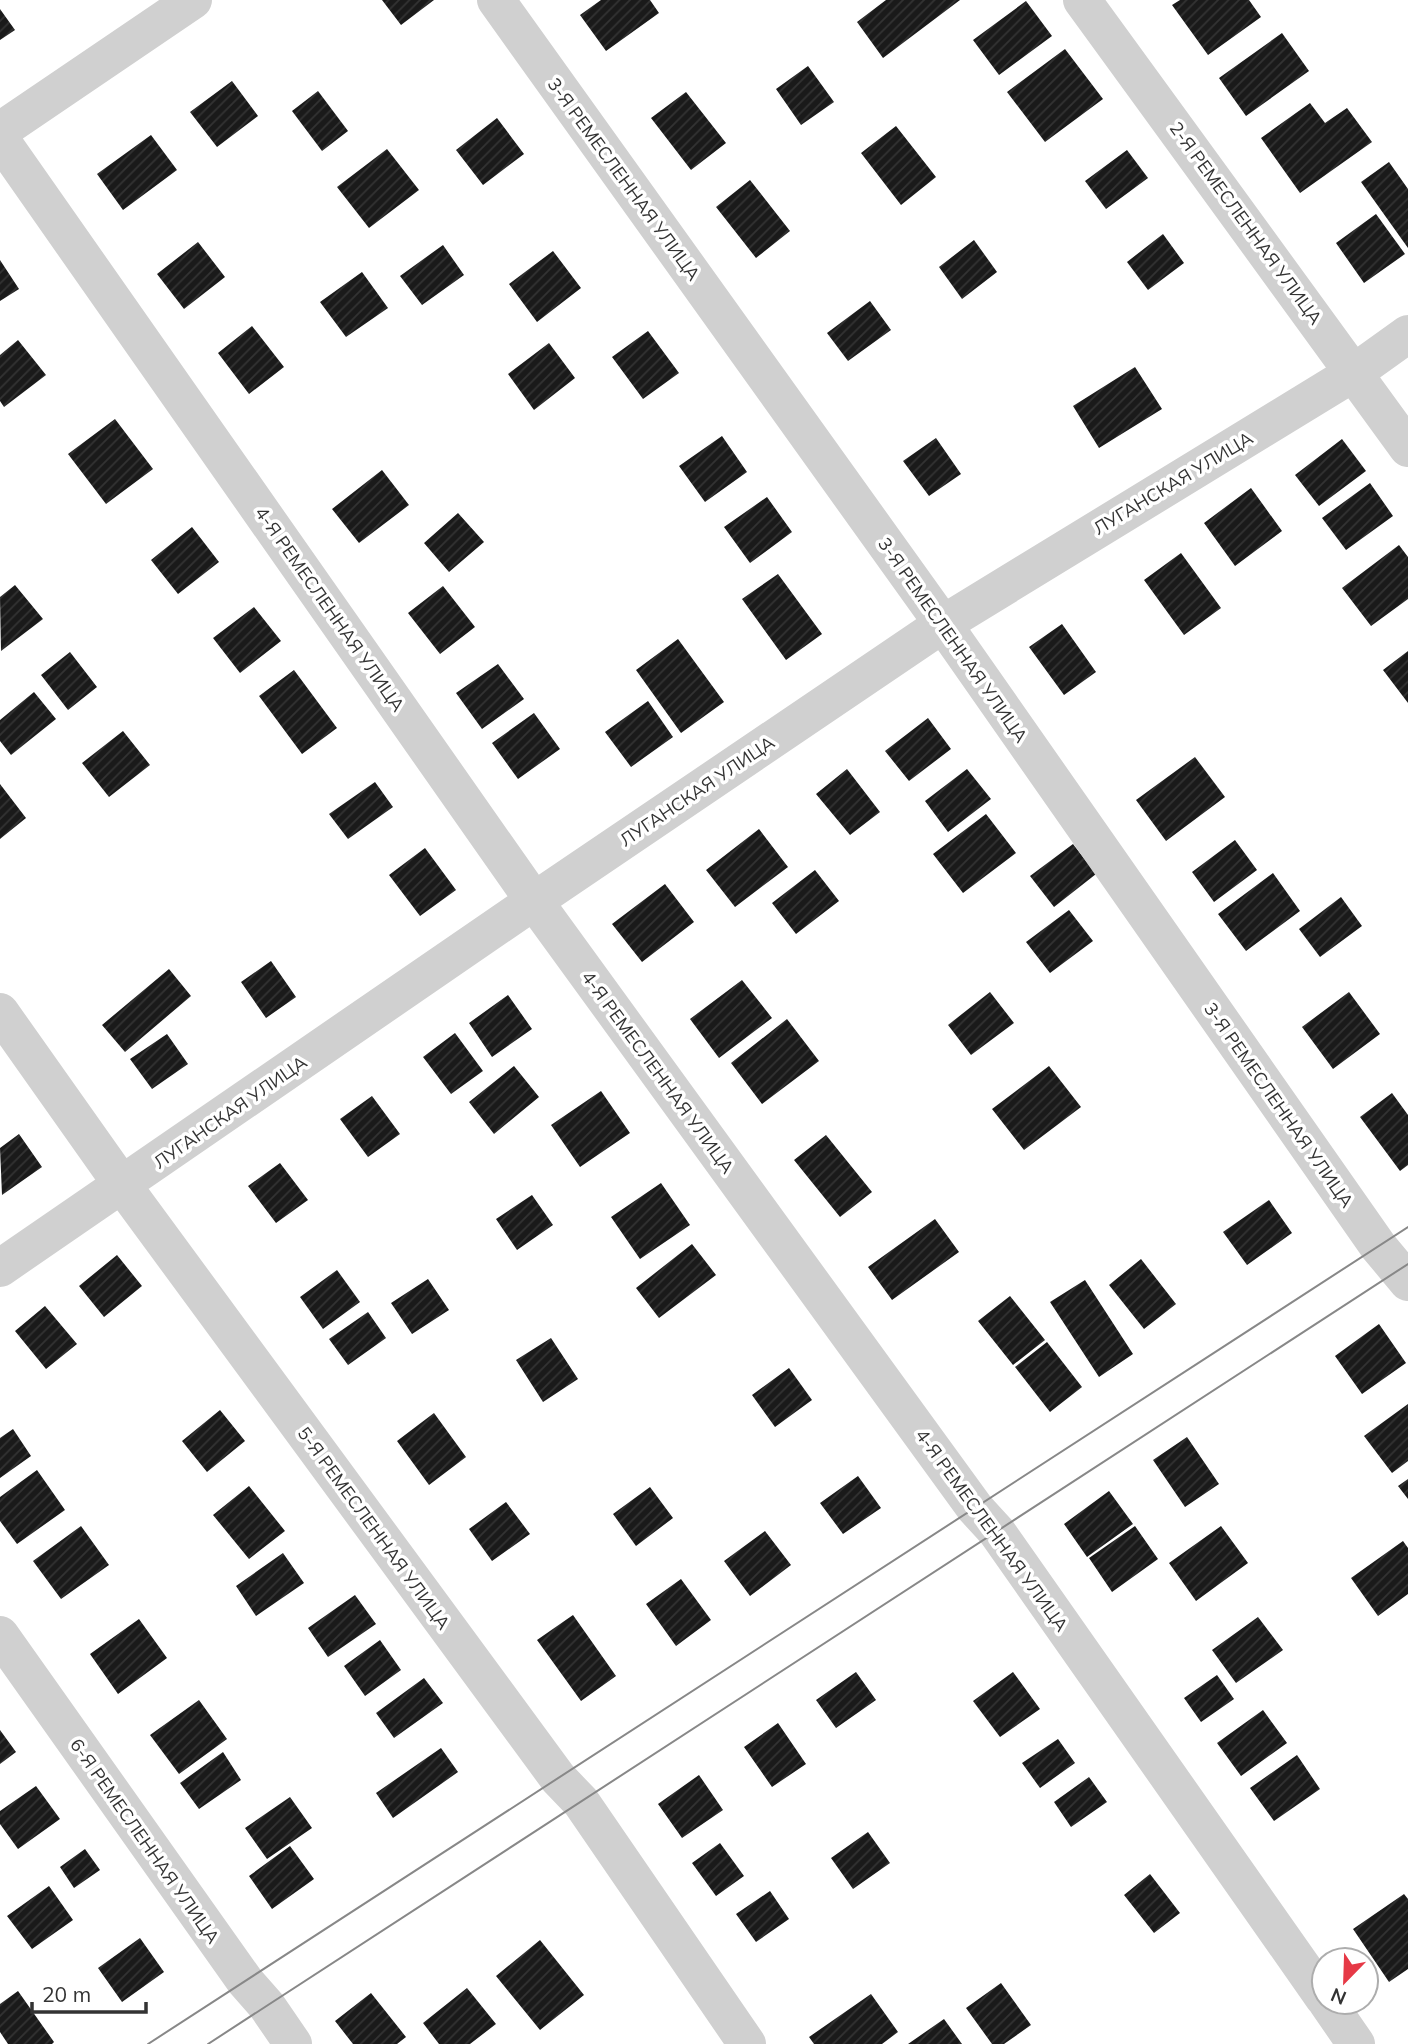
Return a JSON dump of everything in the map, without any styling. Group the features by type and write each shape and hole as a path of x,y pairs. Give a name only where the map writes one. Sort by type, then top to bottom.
{"street":[{"path":"0,131 193,0"},
{"name":"3-Я РЕМЕСЛЕННАЯ УЛИЦА","path":"496,0 943,624 1378,1247 1408,1282"},
{"name":"2-Я РЕМЕСЛЕННАЯ УЛИЦА","path":"1083,0 1408,448"},
{"name":"4-Я РЕМЕСЛЕННАЯ УЛИЦА","path":"0,139 534,901 958,1486 997,1532 1310,1979"},
{"name":"ЛУГАНСКАЯ УЛИЦА","path":"0,1268 943,624 1355,372 1408,334"},
{"name":"5-Я РЕМЕСЛЕННАЯ УЛИЦА","path":"0,1012 123,1186 558,1778 580,1802 747,2044"},
{"name":"6-Я РЕМЕСЛЕННАЯ УЛИЦА","path":"0,1635 245,1981 267,2006 293,2044"},
{"name":"4-Я РЕМЕСЛЕННАЯ УЛИЦА","path":"1336,2016 1356,2044"}],"building":[{"path":"382,0 434,0 401,25"},
{"path":"601,0 650,0 659,13 606,51 580,15"},
{"path":"886,0 960,0 883,58 857,22"},
{"path":"1180,0 1249,0 1261,17 1208,55 1172,5"},
{"path":"1026,1 1052,36 999,75 973,40"},
{"path":"0,9 15,30 0,40"},
{"path":"1282,33 1309,71 1246,116 1219,78"},
{"path":"1065,49 1103,99 1045,142 1007,92"},
{"path":"808,66 834,102 801,125 776,89"},
{"path":"232,81 258,116 217,147 190,112"},
{"path":"318,91 348,131 322,151 292,111"},
{"path":"686,92 726,143 691,170 651,118"},
{"path":"1310,103 1325,123 1347,108 1372,142 1300,193 1261,138"},
{"path":"497,118 524,154 483,185 456,150"},
{"path":"896,126 936,177 901,205 861,153"},
{"path":"151,135 177,170 123,210 97,174"},
{"path":"387,149 419,190 369,228 337,187"},
{"path":"1127,150 1148,178 1106,209 1085,181"},
{"path":"1389,162 1408,189 1408,248 1361,182"},
{"path":"750,180 790,231 756,258 716,207"},
{"path":"1376,214 1405,254 1364,283 1336,243"},
{"path":"1163,234 1184,263 1148,290 1127,262"},
{"path":"974,240 997,272 962,299 939,267"},
{"path":"198,242 225,277 184,309 157,274"},
{"path":"443,245 464,275 422,305 400,276"},
{"path":"553,251 581,288 537,322 509,284"},
{"path":"0,260 19,289 0,301"},
{"path":"362,272 388,308 346,337 320,302"},
{"path":"870,301 891,330 848,361 827,333"},
{"path":"252,326 284,367 249,394 218,353"},
{"path":"648,331 679,373 643,399 612,357"},
{"path":"18,340 46,375 4,407 0,401 0,355"},
{"path":"549,343 575,378 534,410 508,374"},
{"path":"1135,367 1162,409 1099,448 1073,406"},
{"path":"115,419 153,469 106,504 68,454"},
{"path":"722,436 747,472 705,502 679,466"},
{"path":"936,438 961,474 929,496 903,461"},
{"path":"1342,439 1366,471 1319,506 1295,475"},
{"path":"382,470 409,505 359,543 332,509"},
{"path":"1370,483 1393,516 1346,550 1322,518"},
{"path":"1251,488 1282,531 1235,566 1204,523"},
{"path":"767,497 792,532 750,563 724,527"},
{"path":"458,513 484,542 449,572 424,543"},
{"path":"192,527 219,562 178,594 151,560"},
{"path":"1399,545 1408,557 1408,599 1371,626 1342,588"},
{"path":"1181,553 1221,608 1184,635 1144,580"},
{"path":"778,574 822,634 786,660 742,599"},
{"path":"15,585 43,619 1,651 0,597"},
{"path":"443,586 475,627 440,654 408,613"},
{"path":"254,607 281,641 240,673 213,638"},
{"path":"1062,624 1096,672 1064,695 1029,647"},
{"path":"678,639 724,702 681,733 636,670"},
{"path":"1408,651 1408,703 1383,670"},
{"path":"70,652 97,687 68,710 41,675"},
{"path":"498,664 524,699 482,729 456,693"},
{"path":"294,670 337,728 302,754 259,696"},
{"path":"34,692 56,719 11,755 0,741 0,720"},
{"path":"648,701 673,737 631,767 605,732"},
{"path":"534,713 560,749 518,779 492,743"},
{"path":"928,718 951,749 909,781 885,751"},
{"path":"123,731 150,765 109,797 82,763"},
{"path":"1195,757 1225,797 1166,841 1136,800"},
{"path":"847,769 880,812 850,835 816,794"},
{"path":"967,769 991,799 948,832 925,801"},
{"path":"375,782 393,807 348,839 329,814"},
{"path":"0,784 26,818 0,839"},
{"path":"986,814 1016,853 963,893 933,854"},
{"path":"759,829 788,867 735,907 706,870"},
{"path":"1235,840 1257,870 1214,902 1192,872"},
{"path":"1073,844 1096,874 1054,907 1030,876"},
{"path":"425,848 456,890 420,916 389,875"},
{"path":"815,870 839,901 796,934 772,903"},
{"path":"1273,873 1300,911 1246,951 1218,914"},
{"path":"665,884 694,922 642,962 612,924"},
{"path":"1341,897 1362,926 1320,957 1299,929"},
{"path":"1069,910 1093,941 1050,973 1026,942"},
{"path":"271,961 296,997 266,1018 241,982"},
{"path":"169,969 191,996 125,1052 102,1025"},
{"path":"742,980 772,1018 719,1058 690,1019"},
{"path":"990,992 1014,1023 971,1055 948,1025"},
{"path":"1349,992 1380,1034 1333,1069 1302,1027"},
{"path":"508,995 532,1029 492,1057 469,1023"},
{"path":"787,1019 819,1061 762,1104 731,1063"},
{"path":"455,1033 483,1071 451,1094 423,1057"},
{"path":"167,1034 188,1064 152,1089 130,1059"},
{"path":"514,1066 539,1097 494,1134 469,1102"},
{"path":"1049,1066 1081,1107 1024,1150 992,1109"},
{"path":"601,1091 630,1133 580,1167 551,1125"},
{"path":"1392,1093 1408,1115 1408,1165 1400,1171 1360,1117"},
{"path":"372,1096 400,1134 368,1157 340,1119"},
{"path":"19,1134 42,1167 2,1195 0,1148"},
{"path":"826,1135 872,1192 840,1217 794,1160"},
{"path":"280,1163 308,1200 276,1223 248,1186"},
{"path":"661,1183 690,1225 640,1259 611,1217"},
{"path":"532,1195 553,1225 517,1250 496,1219"},
{"path":"1269,1200 1292,1233 1247,1265 1223,1232"},
{"path":"935,1219 959,1252 892,1300 868,1267"},
{"path":"692,1244 716,1275 659,1318 636,1288"},
{"path":"117,1255 142,1286 104,1317 79,1286"},
{"path":"1141,1259 1176,1304 1144,1329 1109,1285"},
{"path":"337,1270 360,1302 323,1329 300,1297"},
{"path":"428,1279 449,1310 412,1334 391,1303"},
{"path":"1085,1280 1133,1354 1099,1377 1050,1302"},
{"path":"1010,1296 1045,1340 1013,1365 978,1321"},
{"path":"45,1306 77,1344 46,1369 15,1331"},
{"path":"368,1312 386,1338 348,1365 329,1339"},
{"path":"1379,1324 1406,1363 1362,1394 1335,1356"},
{"path":"551,1338 578,1379 543,1402 516,1360"},
{"path":"1047,1342 1082,1387 1050,1412 1015,1367"},
{"path":"789,1368 812,1400 775,1427 752,1395"},
{"path":"1408,1404 1408,1461 1392,1473 1364,1436"},
{"path":"220,1410 245,1441 207,1472 182,1441"},
{"path":"434,1413 466,1457 429,1485 397,1441"},
{"path":"13,1429 31,1456 0,1478 0,1438"},
{"path":"1187,1437 1219,1484 1185,1507 1153,1460"},
{"path":"37,1470 65,1510 17,1544 0,1521 0,1497"},
{"path":"858,1476 881,1508 843,1534 820,1503"},
{"path":"1408,1479 1408,1499 1398,1486"},
{"path":"249,1486 285,1531 249,1559 213,1515"},
{"path":"650,1487 673,1518 636,1546 613,1514"},
{"path":"1109,1491 1133,1524 1087,1557 1064,1524"},
{"path":"506,1502 530,1534 492,1561 469,1529"},
{"path":"81,1526 109,1565 61,1599 33,1561"},
{"path":"1135,1526 1158,1559 1112,1592 1089,1558"},
{"path":"1221,1526 1248,1563 1196,1601 1169,1563"},
{"path":"765,1531 791,1565 750,1596 724,1561"},
{"path":"1403,1541 1408,1548 1408,1594 1378,1616 1351,1578"},
{"path":"283,1553 304,1583 256,1616 236,1586"},
{"path":"681,1579 711,1620 676,1646 646,1604"},
{"path":"355,1595 376,1624 328,1657 308,1628"},
{"path":"573,1615 616,1676 581,1701 537,1640"},
{"path":"1258,1617 1283,1650 1236,1683 1212,1650"},
{"path":"139,1619 167,1658 118,1694 90,1654"},
{"path":"380,1640 401,1670 365,1696 344,1666"},
{"path":"856,1672 876,1700 836,1728 816,1700"},
{"path":"1013,1672 1040,1709 1000,1737 973,1701"},
{"path":"1217,1675 1234,1699 1201,1722 1184,1698"},
{"path":"424,1678 443,1703 394,1738 376,1713"},
{"path":"199,1700 227,1739 179,1774 150,1735"},
{"path":"1263,1710 1287,1743 1241,1776 1217,1743"},
{"path":"778,1723 806,1764 772,1787 744,1747"},
{"path":"0,1730 16,1752 0,1764"},
{"path":"1058,1739 1075,1763 1040,1788 1022,1763"},
{"path":"441,1748 458,1772 393,1818 376,1793"},
{"path":"223,1752 241,1780 199,1809 180,1783"},
{"path":"1297,1755 1320,1789 1274,1821 1250,1788"},
{"path":"699,1775 723,1810 682,1838 658,1804"},
{"path":"1089,1777 1107,1802 1071,1827 1054,1802"},
{"path":"36,1786 60,1819 18,1849 0,1824 0,1811"},
{"path":"290,1797 312,1828 267,1859 245,1828"},
{"path":"868,1832 890,1863 853,1889 831,1858"},
{"path":"720,1843 744,1876 716,1896 692,1863"},
{"path":"290,1846 314,1879 272,1909 249,1876"},
{"path":"85,1849 100,1870 74,1888 60,1867"},
{"path":"1150,1874 1180,1913 1154,1933 1124,1895"},
{"path":"49,1886 73,1920 32,1949 7,1916"},
{"path":"770,1891 789,1919 756,1942 736,1914"},
{"path":"1404,1894 1408,1899 1408,1969 1389,1982 1380,1969 1380,1946 1365,1946 1353,1929"},
{"path":"140,1938 164,1972 122,2002 98,1968"},
{"path":"540,1940 584,1995 540,2030 496,1976"},
{"path":"1001,1983 1031,2025 1004,2044 992,2044 966,2008"},
{"path":"467,1988 496,2024 470,2044 439,2044 423,2023"},
{"path":"18,1991 54,2042 52,2044 8,2044 0,2032 0,2004"},
{"path":"371,1993 406,2037 397,2044 353,2044 335,2021"},
{"path":"871,1994 898,2032 882,2044 814,2044 809,2037"},
{"path":"944,2019 962,2044 908,2044"}],"tram line":[{"path":"148,2044 1408,1227"},
{"path":"208,2044 1408,1264"}]}
